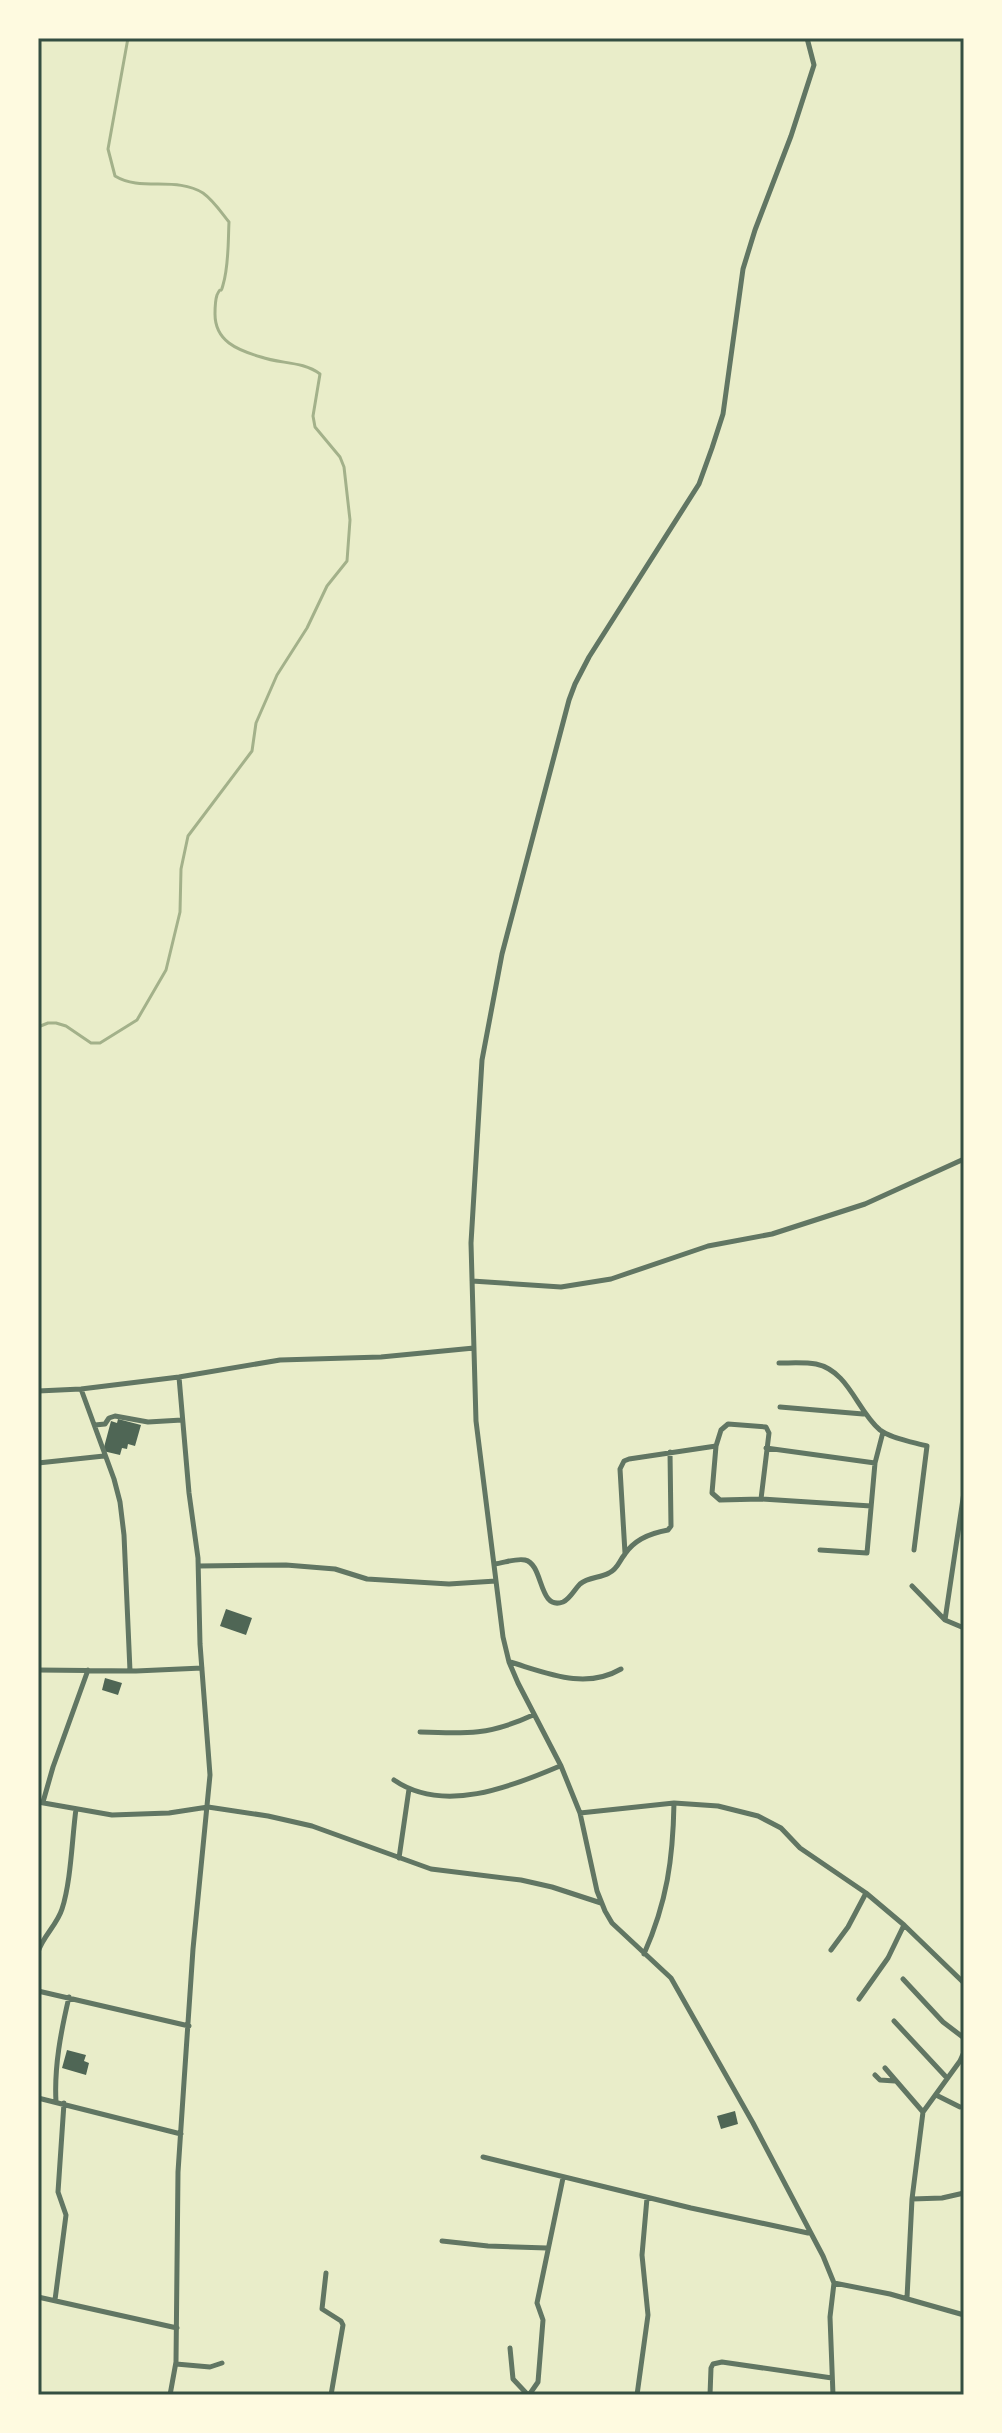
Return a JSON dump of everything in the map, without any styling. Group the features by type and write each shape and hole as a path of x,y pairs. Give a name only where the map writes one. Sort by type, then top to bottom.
{"street":[{"path":"807,38 814,65 743,269 723,414 708,460 699,484 589,657 569,700 502,954 482,1060 471,1243 476,1421 503,1637 509,1662 561,1766 580,1813 601,1903 612,1923 671,1978 823,2256 834,2283 830,2317 833,2395"},
{"path":"472,1281 561,1287 611,1279 708,1246 772,1234 865,1204 964,1159"},
{"path":"38,1391 179,1377 280,1360 381,1357 474,1348"},
{"path":"779,1363 818,1364 848,1386 864,1414 883,1432 927,1446 914,1550"},
{"path":"170,2395 176,2364 181,2134 210,1755 202,1668 198,1566 179,1377"},
{"path":"81,1389 117,1490 124,1535 130,1671"},
{"path":"780,1407 864,1414"},
{"path":"95,1425 105,1424 115,1416 148,1422 182,1420"},
{"path":"761,1499 769,1433 766,1427 728,1424 721,1430 716,1446 714,1496 720,1500 761,1499 871,1506"},
{"path":"820,1550 867,1553 875,1463 883,1432"},
{"path":"625,1553 621,1465 629,1459 716,1446"},
{"path":"766,1448 875,1463"},
{"path":"494,1564 521,1559 529,1561 535,1566 548,1598 557,1603 566,1601 587,1580 615,1569 625,1553 644,1538 668,1530 671,1526 670,1452"},
{"path":"38,1463 104,1456"},
{"path":"945,1620 964,1492"},
{"path":"198,1566 286,1565 335,1569 367,1579 449,1584 496,1581"},
{"path":"912,1586 945,1620 964,1628"},
{"path":"509,1662 547,1675 586,1680 610,1675 621,1669"},
{"path":"38,1670 202,1668"},
{"path":"88,1670 40,1802 112,1815 141,1815 208,1807 268,1816 312,1826 431,1869 521,1880 601,1903"},
{"path":"420,1732 484,1732 533,1715"},
{"path":"394,1780 409,1789 442,1795 481,1794 561,1766"},
{"path":"399,1858 409,1789"},
{"path":"580,1813 674,1803 718,1806 758,1816 781,1828 800,1848 866,1893 964,1983"},
{"path":"644,1954 658,1921 668,1884 674,1803"},
{"path":"38,1952 64,1903 76,1809"},
{"path":"831,1950 848,1927 866,1893"},
{"path":"859,1999 888,1958 904,1925"},
{"path":"903,1979 943,2022 964,2038"},
{"path":"38,1991 189,2026"},
{"path":"56,2102 55,2081 69,1997"},
{"path":"894,2021 947,2078"},
{"path":"907,2298 912,2199 923,2112 964,2052"},
{"path":"885,2068 923,2112"},
{"path":"875,2075 880,2080 896,2081"},
{"path":"936,2095 960,2107"},
{"path":"38,2098 181,2134"},
{"path":"55,2300 66,2215 58,2192 64,2103"},
{"path":"483,2157 647,2198 809,2233"},
{"path":"510,2348 513,2379 528,2395 538,2382 543,2320 537,2303 563,2178"},
{"path":"912,2199 942,2198 964,2193"},
{"path":"637,2395 648,2315 642,2255 647,2198"},
{"path":"442,2241 547,2248"},
{"path":"326,2273 322,2309 343,2325 331,2395"},
{"path":"834,2283 907,2298 964,2315"},
{"path":"38,2297 177,2328"},
{"path":"710,2395 711,2368 713,2364 722,2362 832,2378"},
{"path":"176,2364 210,2367 222,2363"}],"building":[{"path":"118,1419 141,1425 135,1446 128,1444 127,1449 122,1448 120,1455 103,1451 111,1421 117,1423"},
{"path":"226,1609 252,1618 246,1635 220,1626"},
{"path":"105,1678 122,1683 118,1695 102,1690"},
{"path":"67,2050 86,2055 84,2061 89,2063 86,2075 62,2068"},
{"path":"735,2111 738,2124 721,2129 717,2116"}],"waterway":[{"path":"38,1027 56,1023 91,1043 100,1043 137,1020 166,970 180,912 181,869 188,836 252,751 256,723 277,675 307,628 327,586 347,561 350,520 344,467 340,457 315,427 313,416 320,374 236,347 223,338 216,323 216,300 226,270 229,222 210,199 193,188 136,183 115,176 108,149 128,38"}]}
